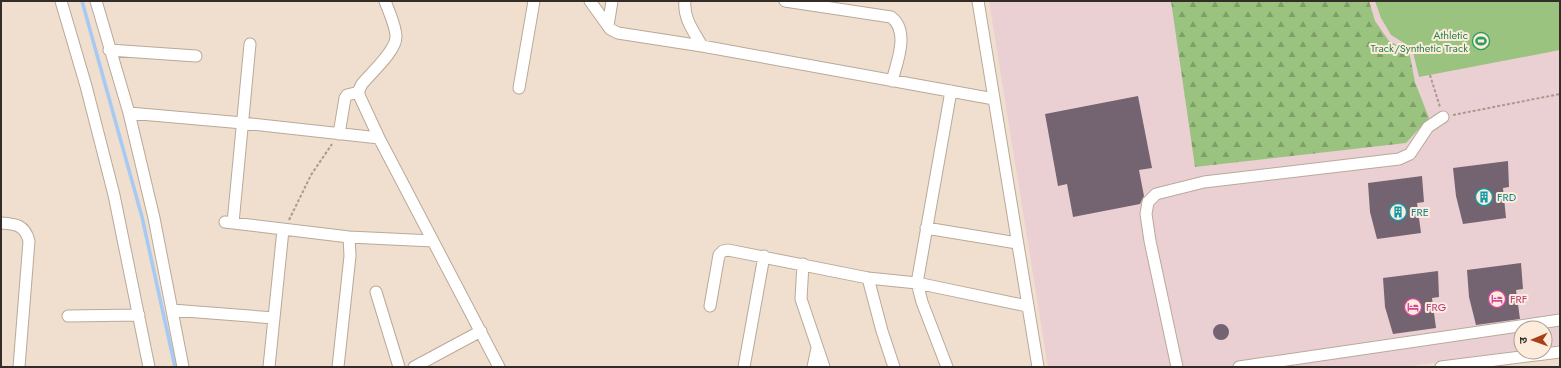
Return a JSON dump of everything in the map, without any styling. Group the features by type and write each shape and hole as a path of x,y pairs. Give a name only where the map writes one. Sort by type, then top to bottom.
{"street":[{"path":"61,1 86,86 114,195 149,367"},
{"path":"96,1 109,50 129,113 154,218 183,367"},
{"path":"385,1 396,33 395,42 391,50 362,84 359,92 360,97 379,138 499,367"},
{"path":"519,88 534,1"},
{"path":"590,1 610,29 618,33 702,46 994,99"},
{"path":"608,26 612,1"},
{"path":"685,1 688,22 702,46"},
{"path":"978,1 1038,367"},
{"path":"791,2 891,17 896,21 900,30 901,46 892,80"},
{"path":"250,44 243,123 229,223 349,237 433,241"},
{"path":"109,50 196,56"},
{"path":"948,367 916,283 951,91"},
{"path":"339,134 345,98 347,95 359,92"},
{"path":"129,113 243,123 379,138"},
{"path":"1177,367 1150,241 1146,214 1147,206 1151,198 1156,194 1179,187 1204,182 1398,159 1410,154 1428,127 1443,117"},
{"path":"1,223 15,224 24,229 29,241 19,367"},
{"path":"926,228 1017,243"},
{"path":"269,367 284,230"},
{"path":"338,367 350,256 349,237"},
{"path":"710,306 720,253 728,250 868,278 916,283 1028,306"},
{"path":"744,367 764,256"},
{"path":"803,264 801,299 824,367"},
{"path":"868,278 882,331 894,367"},
{"path":"376,292 399,367"},
{"path":"172,310 274,318"},
{"path":"68,316 139,315"},
{"path":"1239,367 1560,320"},
{"path":"414,367 481,331"},
{"path":"813,367 817,347"},
{"path":"1441,367 1560,352"}],"path":[{"path":"1430,75 1443,117 1560,94"},
{"path":"284,230 311,176 339,134"}],"shaded area":[{"path":"989,1 1560,1 1560,345 1553,346 1553,320 1513,320 1513,351 1405,367 1048,367"}],"green space":[{"path":"1171,1 1369,1 1375,21 1389,41 1409,51 1415,82 1429,118 1406,143 1195,167"},
{"name":"Athletic Track/Synthetic Track","path":"1375,1 1560,1 1560,50 1419,77 1412,48 1391,35 1381,18"}],"building":[{"path":"1138,96 1152,168 1139,170 1144,196 1140,204 1073,217 1067,184 1058,186 1045,114"},
{"name":"FRD","path":"1508,161 1509,187 1503,188 1506,218 1463,224 1456,196 1453,168"},
{"name":"FRE","path":"1422,176 1424,202 1417,203 1421,233 1377,239 1370,212 1368,183"},
{"name":"FRF","path":"1521,263 1523,289 1516,290 1520,319 1476,325 1469,297 1467,270"},
{"name":"FRG","path":"1438,271 1439,297 1432,298 1436,328 1393,334 1385,307 1383,278"},
{"path":"1221,324 1228,329 1229,332 1224,339 1221,340 1214,335 1213,332 1218,325"}],"waterway":[{"path":"82,1 142,217 175,367"}],"place":[{"name":"Athletic Track/Synthetic Track","path":"1481,41"},
{"name":"FRD","path":"1484,197"},
{"name":"FRE","path":"1398,212"},
{"name":"FRF","path":"1497,299"},
{"name":"FRG","path":"1413,307"}]}
